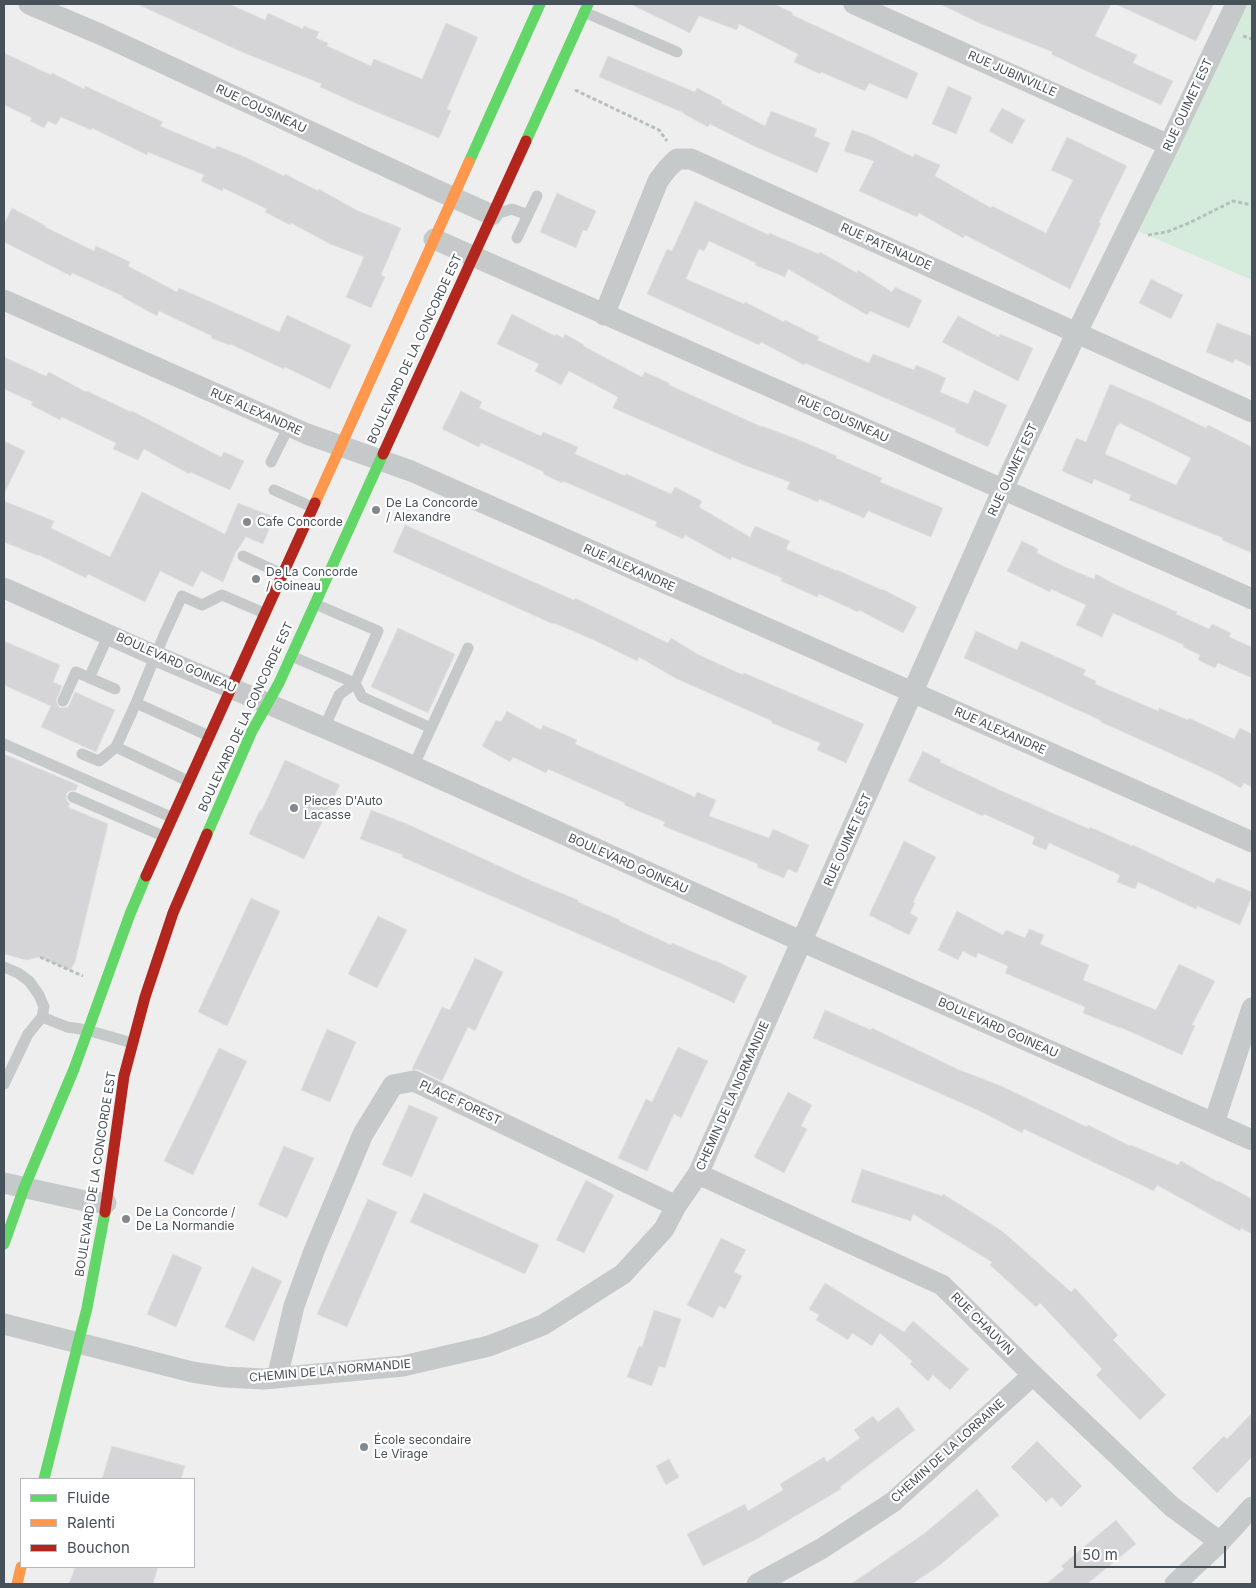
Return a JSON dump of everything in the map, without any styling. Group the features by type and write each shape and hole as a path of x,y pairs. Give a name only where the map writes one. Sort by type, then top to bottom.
{"street":[{"name":"RUE COUSINEAU","path":"28,4 102,35 492,214"},
{"name":"BOULEVARD DE LA CONCORDE EST","path":"4,1244 24,1188 60,1103 130,914 163,836 540,4"},
{"name":"RUE JUBINVILLE","path":"854,4 1169,145"},
{"name":"RUE OUIMET EST","path":"803,942 1003,489 1236,4"},
{"name":"BOULEVARD DE LA CONCORDE EST","path":"44,1478 79,1344 92,1281 106,1203 118,1111 132,1043 152,975 180,896 252,731 268,704 291,656 586,8"},
{"name":"RUE PATENAUDE","path":"604,314 658,181 667,168 677,159 691,160 1252,412"},
{"name":"RUE COUSINEAU","path":"434,239 1252,600"},
{"name":"RUE ALEXANDRE","path":"4,300 288,426 411,471 1252,842"},
{"name":"BOULEVARD GOINEAU","path":"4,588 413,767 1252,1140"},
{"name":"CHEMIN DE LA NORMANDIE","path":"4,1324 192,1372 245,1379 278,1378 403,1366 489,1346 543,1325 623,1274 664,1229 676,1206 698,1174 803,942"},
{"path":"1214,1123 1252,1008"},
{"name":"PLACE FOREST","path":"278,1378 294,1306 314,1251 363,1134 393,1085 414,1082 676,1206"},
{"name":"RUE CHAUVIN","path":"698,1174 942,1285 1033,1375 1171,1506 1220,1542"},
{"path":"4,1183 85,1201 106,1203"},
{"name":"CHEMIN DE LA LORRAINE","path":"757,1584 821,1548 892,1502 1033,1375"},
{"path":"1175,1584 1220,1542 1252,1507"},
{"path":"17,1584 21,1568"}],"lane":[{"path":"586,8 677,52"},
{"path":"517,238 537,196"},
{"path":"492,214 512,209 528,215"},
{"path":"271,462 288,426"},
{"path":"274,490 312,507"},
{"path":"243,556 282,574"},
{"path":"82,754 99,761 116,748 182,596 202,606 222,595 264,613"},
{"path":"315,604 378,631 355,683 339,695 324,728"},
{"path":"89,678 109,634"},
{"path":"413,767 468,648"},
{"path":"291,656 355,683 362,697 431,728"},
{"path":"63,701 76,672 115,689"},
{"path":"136,703 208,736"},
{"path":"4,744 172,817"},
{"path":"116,748 188,781"},
{"path":"73,797 163,836"},
{"path":"4,966 24,977 34,987 44,1007 42,1017 28,1034 4,1084"},
{"path":"42,1017 67,1027 87,1030 132,1043"}],"path":[{"path":"568,87 659,130 667,141"},
{"path":"1126,233 1134,236 1167,232 1233,201 1252,205"},
{"path":"40,957 84,976"}],"green space":[{"path":"1235,4 1252,4 1252,280 1133,229"}],"building":[{"path":"137,4 229,4 265,20 268,13 303,29 304,26 319,32 316,38 328,43 327,46 371,66 374,59 422,79 446,23 478,37 447,109 451,111 439,138 320,87 322,84 242,52"},
{"path":"630,4 774,4 793,13 792,15 918,73 907,99 869,83 865,91 794,62 798,54 739,24 737,30 699,16 690,33"},
{"path":"940,4 1111,4 1095,36 1137,55 1133,63 1173,81 1161,105 1051,54 1053,52 979,23"},
{"path":"1115,4 1214,4 1196,41"},
{"path":"4,53 84,89 85,86 163,122 160,126 215,149 217,146 245,157 318,191 319,189 356,210 401,228 381,275 385,277 371,308 346,297 364,257 330,244 291,223 290,225 265,212 267,209 223,188 222,191 201,181 204,175 148,152 147,155 92,128 91,130 61,117 56,125 48,121 44,128 30,121 32,118 4,105"},
{"path":"608,56 695,92 697,88 765,126 771,111 817,129 814,136 830,143 817,173 756,147 710,124 708,127 684,113 599,77"},
{"path":"948,86 972,97 956,134 932,124"},
{"path":"1002,108 1025,120 1012,144 989,131"},
{"path":"852,130 870,136 913,157 915,154 940,165 935,176 991,208 992,206 1046,233 1073,180 1051,170 1067,137 1127,166 1099,222 1101,223 1070,289 965,235 963,238 919,213 917,217 859,191 874,161 844,151"},
{"path":"557,193 596,211 587,231 583,230 576,248 540,232"},
{"path":"695,201 769,235 769,233 819,254 820,252 857,273 858,270 892,292 895,287 922,300 909,328 870,311 867,315 788,269 785,277 755,265 756,263 709,241 704,251 699,249 686,279 744,304 745,302 784,322 785,320 819,337 817,340 869,363 873,354 914,370 916,365 946,378 940,392 968,404 974,390 1007,405 988,447 955,432 956,429 805,363 804,365 761,342 759,345 647,294 667,249 672,251"},
{"path":"12,208 45,227 94,251 96,246 130,262 128,266 177,292 179,288 279,332 287,315 351,345 330,389 285,367 284,369 230,344 211,338 212,336 159,311 157,316 123,296 72,273 71,276 4,242 4,224"},
{"path":"1151,279 1183,295 1171,319 1139,303"},
{"path":"512,314 555,336 556,334 563,338 565,334 583,346 642,377 645,372 669,383 669,385 762,427 837,456 836,458 882,478 880,482 943,508 931,537 868,511 864,518 819,499 818,502 787,489 790,482 744,465 613,408 618,397 569,371 561,385 535,371 539,364 497,344"},
{"path":"958,316 999,337 1000,334 1033,348 1018,381 942,342"},
{"path":"1217,323 1252,336 1252,367 1235,359 1233,363 1206,352"},
{"path":"4,357 46,376 49,372 86,392 132,411 221,457 224,452 244,461 230,490 190,472 189,474 144,449 138,460 113,449 116,443 62,417 60,420 31,405 33,402 4,389"},
{"path":"1110,384 1206,428 1208,425 1252,447 1252,553 1222,540 1223,538 1129,500 1131,495 1094,479 1092,484 1062,471 1076,438 1086,442","holes":["1120,423 1191,458 1176,485 1105,454 1117,425"]},
{"path":"461,391 482,402 479,408 541,436 543,432 578,447 575,454 671,494 675,487 702,501 699,507 750,537 755,526 790,541 786,549 882,589 917,607 903,633 859,610 858,612 819,594 817,597 781,581 782,578 732,557 730,560 685,535 683,539 655,526 657,522 563,481 562,483 543,474 544,472 481,443 479,447 442,429"},
{"path":"4,441 25,451 4,494"},
{"path":"142,492 225,534 238,503 274,517 263,544 246,537 236,552 223,582 201,571 193,587 160,571 145,602 88,574 86,578 39,555 4,542 4,501 54,521 51,528 110,557"},
{"path":"405,525 574,600 575,598 668,643 671,638 699,655 743,675 744,673 864,724 846,763 817,750 820,743 675,678 639,657 637,661 596,641 553,624 393,552"},
{"path":"1022,541 1038,549 1037,553 1067,568 1094,579 1096,574 1209,629 1212,624 1231,633 1229,637 1252,647 1252,678 1218,663 1215,668 1198,660 1200,655 1183,647 1184,645 1113,613 1102,637 1076,625 1086,605 1051,589 1050,592 1007,571"},
{"path":"398,628 455,654 428,713 371,687"},
{"path":"976,631 1017,650 1021,641 1086,670 1083,675 1096,681 1095,684 1158,711 1159,708 1188,720 1189,718 1234,739 1240,728 1252,734 1252,787 1244,783 1241,788 1216,774 964,658"},
{"path":"4,641 60,665 53,682 62,686 56,701 60,708 68,707 75,692 115,710 96,752 41,727 51,706 4,685"},
{"path":"507,711 541,730 543,725 577,740 575,744 695,797 697,792 716,800 709,816 769,838 773,829 809,845 797,873 788,869 784,878 757,867 758,864 663,826 665,822 548,769 546,773 513,757 510,762 482,746 496,720 501,722"},
{"path":"923,751 941,760 940,762 1004,792 1089,829 1090,827 1133,845 1214,883 1217,878 1252,892 1240,925 1197,906 1196,909 1138,882 1135,889 1117,882 1120,875 1049,843 1046,850 1032,844 1035,837 984,814 983,816 908,781"},
{"path":"4,754 78,785 76,790 69,791 66,794 67,801 70,804 68,807 108,824 75,962 70,970 40,957 26,960 4,954"},
{"path":"285,760 340,785 304,859 249,834"},
{"path":"371,810 407,824 578,900 578,902 671,945 672,943 714,960 747,976 734,1003 402,857 403,855 360,839"},
{"path":"904,841 936,857 913,902 915,903 910,913 918,918 909,935 869,915"},
{"path":"251,898 280,911 227,1026 198,1012"},
{"path":"957,911 1003,935 1006,930 1025,938 1029,929 1044,935 1040,944 1089,965 1083,980 1156,1010 1179,964 1215,981 1192,1025 1195,1026 1182,1055 1120,1027 1083,1013 1085,1007 1005,973 1008,966 978,953 976,958 963,951 958,960 938,950"},
{"path":"378,916 407,930 377,988 348,974"},
{"path":"475,958 503,972 475,1031 468,1027 442,1081 419,1070 412,1069 442,1007 450,1010"},
{"path":"825,1010 871,1030 872,1028 957,1069 1001,1086 1130,1146 1178,1165 1181,1161 1252,1199 1252,1234 1241,1228 1240,1231 1157,1185 1154,1191 1024,1129 1022,1133 978,1110 813,1038"},
{"path":"327,1029 356,1042 330,1102 301,1090"},
{"path":"678,1047 708,1061 681,1118 674,1114 647,1171 618,1158 646,1099 652,1102"},
{"path":"219,1048 247,1061 193,1175 164,1161"},
{"path":"788,1092 812,1105 801,1126 807,1129 784,1173 754,1157"},
{"path":"409,1105 438,1117 412,1177 382,1165"},
{"path":"284,1146 314,1158 287,1218 258,1205"},
{"path":"862,1169 942,1196 943,1194 1002,1231 1071,1292 1075,1288 1118,1335 1113,1340 1166,1395 1140,1420 1096,1375 1102,1369 1040,1303 1036,1307 990,1265 992,1262 913,1214 911,1221 851,1202"},
{"path":"586,1180 614,1195 584,1253 556,1240"},
{"path":"424,1193 539,1245 525,1274 410,1222"},
{"path":"368,1199 397,1212 347,1327 317,1314"},
{"path":"721,1238 746,1250 734,1272 742,1276 725,1309 719,1306 713,1318 687,1305"},
{"path":"173,1254 202,1267 176,1327 147,1314"},
{"path":"252,1267 282,1281 254,1341 225,1327"},
{"path":"825,1283 904,1332 913,1321 969,1369 950,1390 933,1375 928,1381 910,1364 912,1361 880,1333 872,1346 852,1333 848,1340 816,1320 819,1315 809,1309"},
{"path":"654,1310 681,1319 665,1368 659,1366 652,1386 627,1377 639,1346 642,1347"},
{"path":"898,1407 915,1430 840,1487 841,1489 755,1540 703,1566 687,1534 745,1504 748,1511 783,1490 780,1484 824,1457 827,1462 860,1438 854,1430 873,1416 878,1422"},
{"path":"1252,1413 1252,1457 1217,1493 1192,1468 1224,1436 1227,1439"},
{"path":"1037,1441 1082,1486 1061,1507 1052,1497 1046,1502 1011,1467"},
{"path":"112,1446 185,1466 181,1478 102,1478"},
{"path":"669,1459 679,1477 666,1485 656,1466"},
{"path":"977,1489 999,1515 940,1565 912,1584 851,1584 925,1533"},
{"path":"1116,1520 1136,1544 1087,1584 1046,1584 1064,1569 1061,1566"},
{"path":"75,1568 158,1568 153,1584 69,1584"}],"traffic: fast":[{"path":"469,162 540,4"},
{"path":"526,141 588,4"},
{"path":"207,834 252,731 279,683 383,454"},
{"path":"4,1244 24,1188 74,1069 130,914 146,876"},
{"path":"44,1478 87,1308 105,1212"}],"traffic: slow":[{"path":"315,503 469,162"},
{"path":"17,1584 21,1568"}],"traffic: jam":[{"path":"383,454 526,141"},
{"path":"146,876 315,503"},
{"path":"105,1212 124,1076 145,997 173,913 207,834"}],"place":[{"name":"De La Concorde / Alexandre","path":"376,510"},
{"name":"Cafe Concorde","path":"247,522"},
{"name":"De La Concorde / Goineau","path":"256,579"},
{"name":"Pieces D'Auto Lacasse","path":"294,808"},
{"name":"De La Concorde / De La Normandie","path":"126,1219"},
{"name":"École secondaire Le Virage","path":"364,1447"}]}
